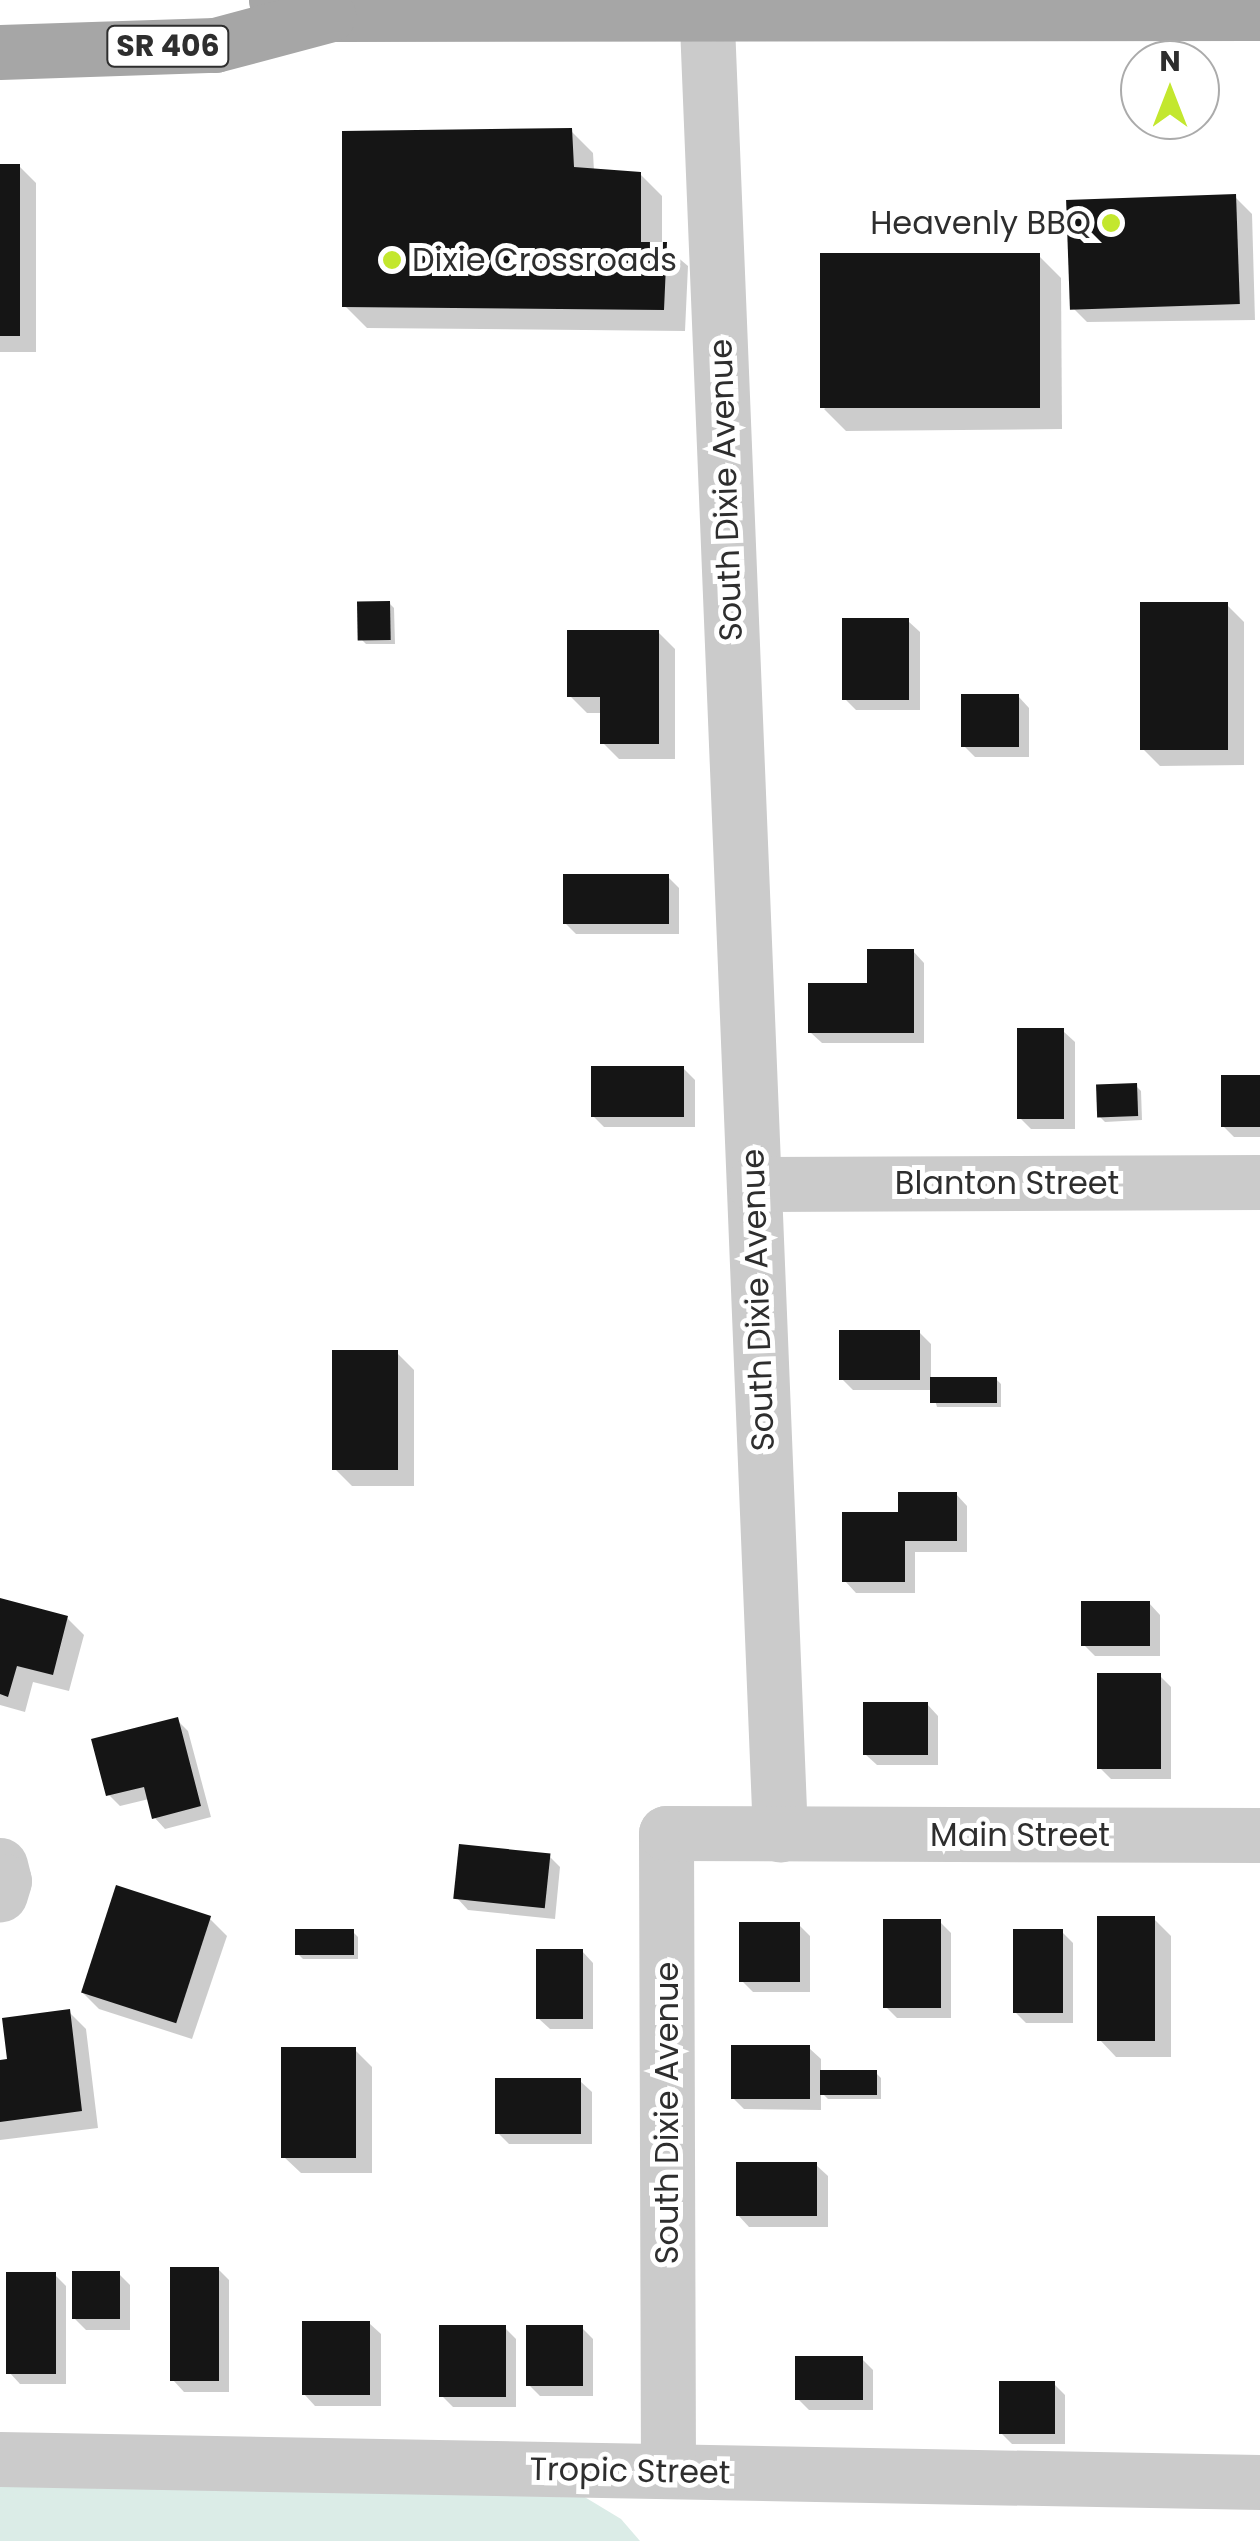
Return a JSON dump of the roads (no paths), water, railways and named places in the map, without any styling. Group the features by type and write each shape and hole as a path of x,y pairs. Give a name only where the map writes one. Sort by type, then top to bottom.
{"main road":[{"name":"SR 406","path":"276,0 331,14"},
{"name":"SR 406","path":"0,52 215,45 331,14 706,6 1242,9"}],"street":[{"name":"South Dixie Avenue","path":"668,2471 666,1833 780,1835 706,6"},
{"name":"Blanton Street","path":"754,1184 1260,1182"},
{"name":"Main Street","path":"780,1835 1260,1835"},
{"path":"0,1865 4,1881 0,1894"},
{"name":"Tropic Street","path":"0,2459 1260,2482"}],"place":[{"name":"Heavenly BBQ","path":"1111,223"},
{"name":"Dixie Crossroads","path":"392,260"}]}
